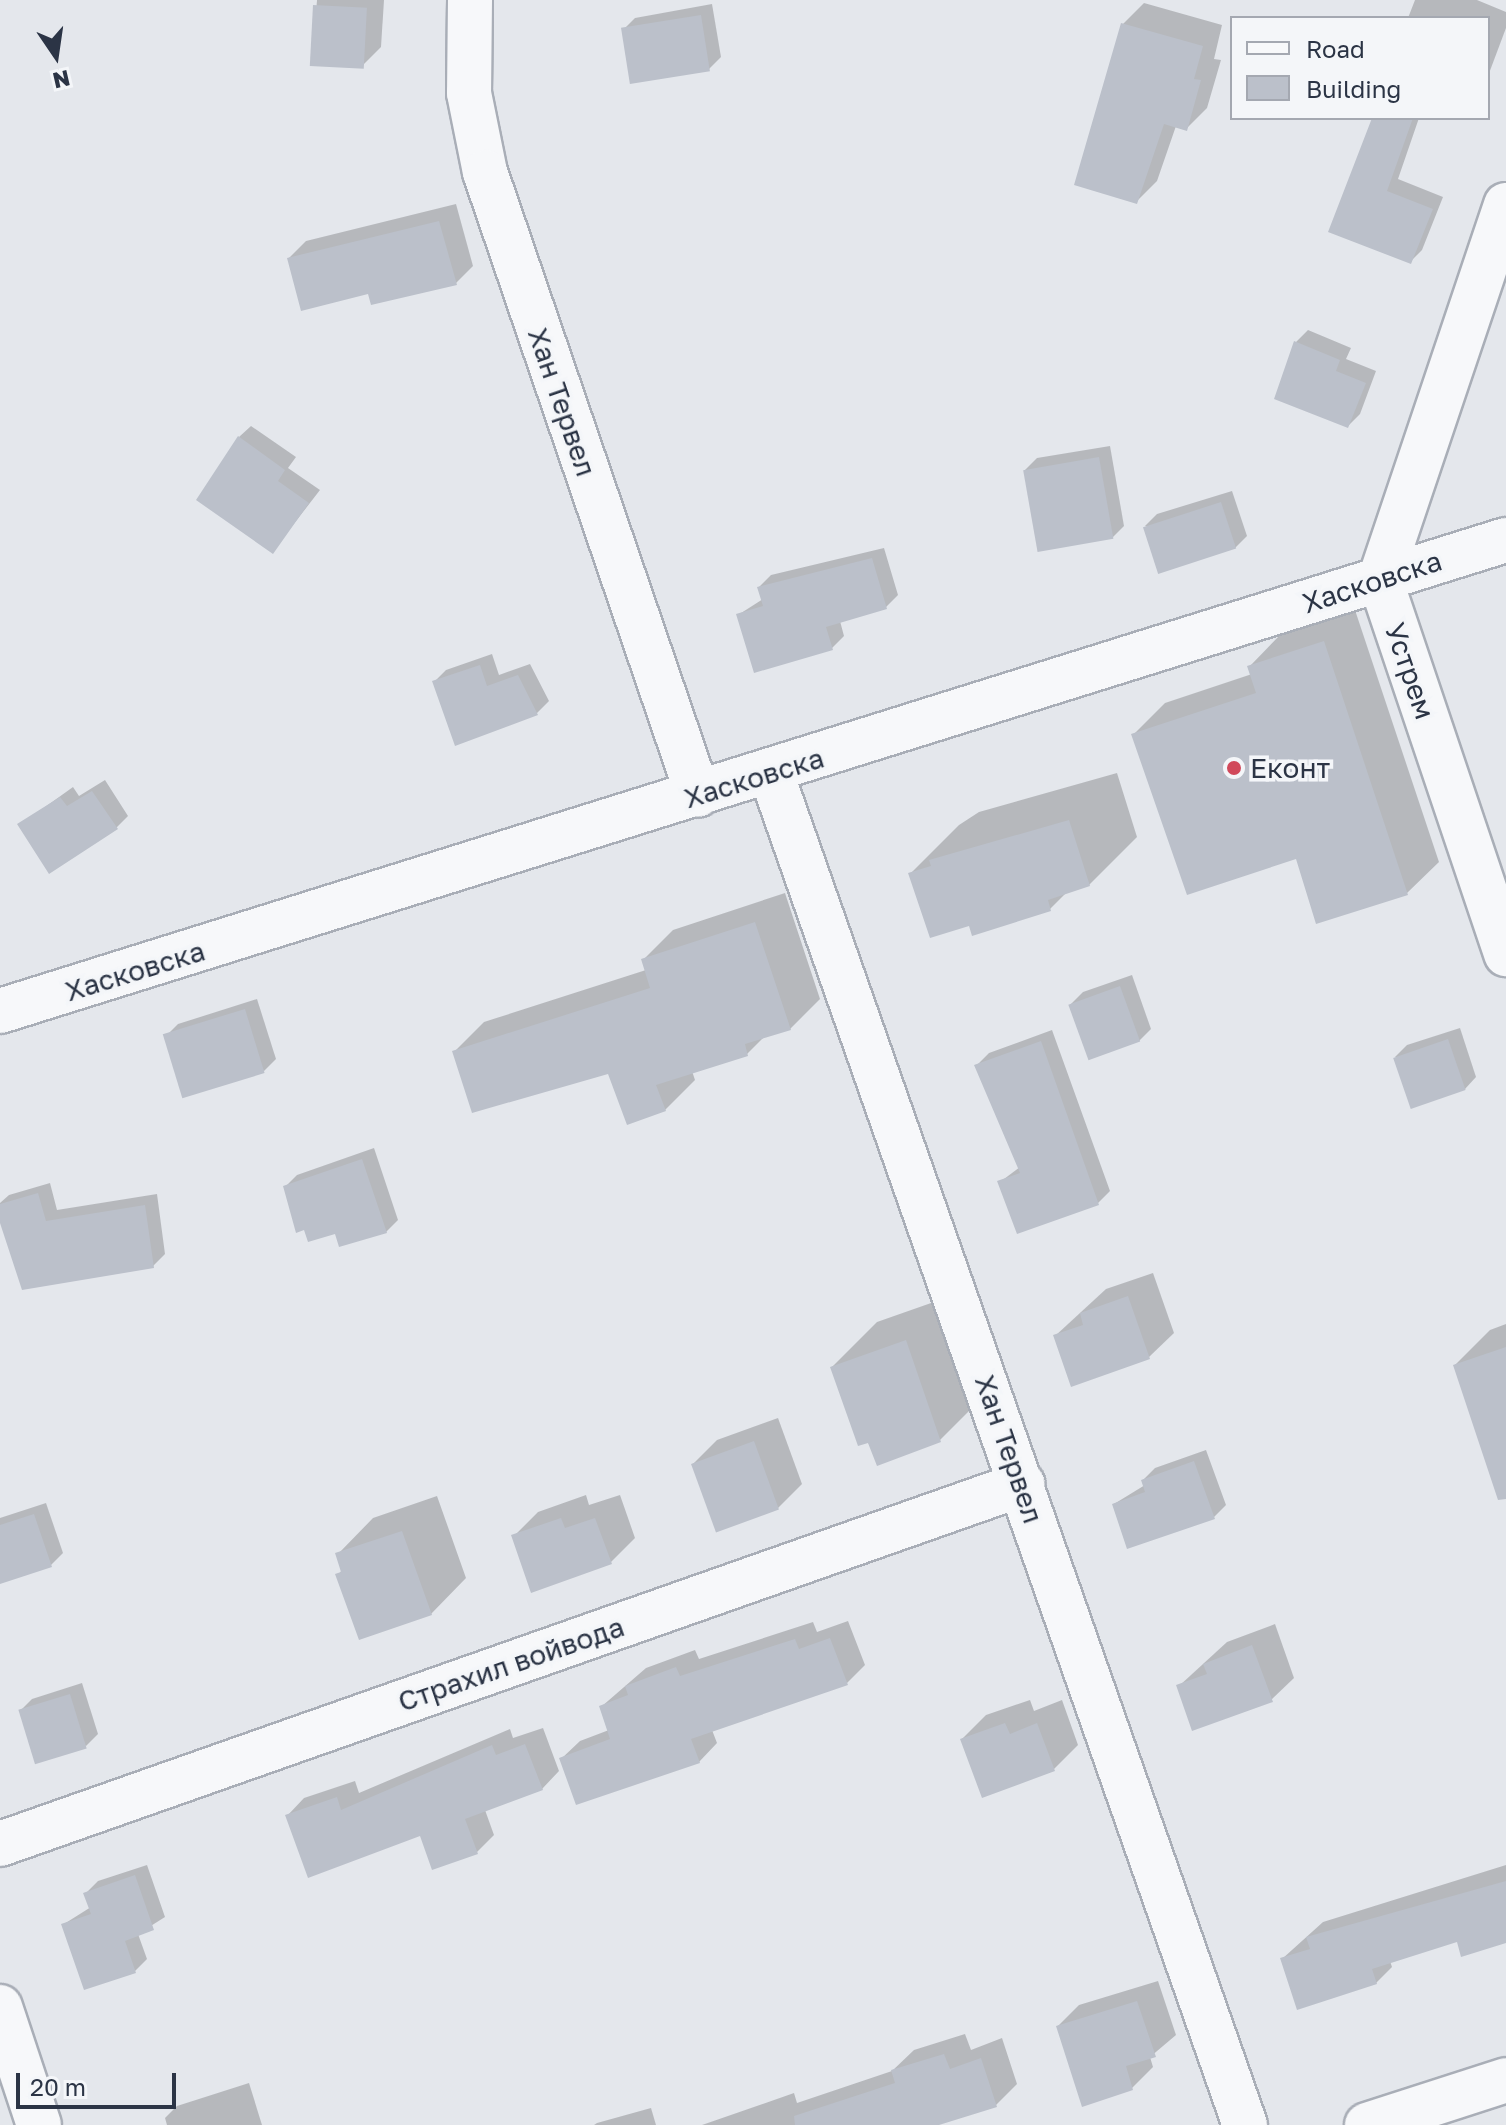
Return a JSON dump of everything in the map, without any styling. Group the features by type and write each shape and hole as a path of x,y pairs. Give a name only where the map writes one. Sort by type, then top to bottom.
{"street":[{"name":"Хан Тервел","path":"470,0 469,93 485,172 698,795"},
{"path":"1380,579 1506,205"},
{"name":"Хасковска","path":"0,1011 771,773 1506,540"},
{"name":"Устрем","path":"1380,579 1506,954"},
{"name":"Хан Тервел","path":"771,773 1245,2125"},
{"name":"Страхил войвода","path":"0,1844 1022,1484"},
{"path":"0,2007 39,2125"},
{"path":"1367,2125 1506,2080"}],"building":[{"path":"313,5 367,8 364,69 310,66"},
{"path":"701,15 710,71 630,84 621,28"},
{"path":"1121,23 1203,46 1194,79 1201,80 1187,131 1164,124 1137,204 1074,185"},
{"path":"1371,120 1412,120 1387,191 1433,209 1411,264 1328,232"},
{"path":"439,221 457,285 371,305 368,294 301,311 287,258"},
{"path":"1294,341 1340,360 1336,371 1366,383 1348,428 1274,399"},
{"path":"238,436 285,470 278,481 309,503 273,554 196,500"},
{"path":"1099,457 1113,539 1038,552 1023,470"},
{"path":"1221,502 1236,549 1158,574 1143,527"},
{"path":"872,558 887,609 826,627 833,650 754,673 736,614 763,606 757,587"},
{"path":"1324,641 1408,895 1316,924 1296,859 1187,895 1131,734 1256,693 1247,666"},
{"path":"480,665 487,686 518,675 538,715 455,746 432,681"},
{"path":"92,791 118,829 49,874 17,824 60,797 67,806"},
{"path":"1069,820 1090,886 1048,900 1051,911 972,936 969,926 930,938 908,873 931,866 929,860"},
{"path":"755,922 791,1030 745,1044 748,1056 656,1085 666,1111 627,1125 608,1074 472,1113 452,1051 650,988 641,959"},
{"path":"1120,986 1140,1041 1088,1060 1068,1005"},
{"path":"245,1009 265,1073 182,1098 163,1034"},
{"path":"1448,1039 1466,1090 1411,1109 1393,1058"},
{"path":"1041,1041 1099,1205 1017,1234 997,1181 1020,1173 974,1065"},
{"path":"362,1159 387,1233 339,1247 335,1234 308,1242 304,1230 296,1233 283,1186"},
{"path":"38,1193 46,1221 145,1205 154,1268 22,1290 0,1223 0,1204"},
{"path":"1128,1296 1150,1359 1071,1387 1053,1335 1083,1325 1080,1313"},
{"path":"906,1340 941,1442 877,1466 868,1443 858,1446 830,1367"},
{"path":"1506,1347 1506,1499 1498,1500 1453,1365"},
{"path":"754,1441 779,1510 716,1533 691,1464"},
{"path":"1194,1461 1215,1519 1127,1549 1112,1504 1145,1492 1141,1480"},
{"path":"34,1514 52,1567 0,1584 0,1525"},
{"path":"561,1518 565,1528 595,1518 612,1564 531,1593 511,1535"},
{"path":"402,1531 432,1615 359,1640 335,1574 341,1572 335,1553"},
{"path":"830,1638 848,1685 691,1739 700,1763 576,1805 559,1758 610,1739 599,1706 628,1695 625,1686 676,1667 680,1676 795,1639 799,1649"},
{"path":"1252,1645 1273,1702 1192,1731 1176,1685 1207,1674 1203,1664"},
{"path":"70,1694 87,1749 35,1764 18,1710"},
{"path":"1005,1723 1010,1734 1037,1723 1055,1771 982,1798 960,1739"},
{"path":"525,1744 543,1790 465,1819 478,1854 432,1870 420,1836 308,1878 285,1815 337,1797 341,1810 492,1745 496,1755"},
{"path":"135,1875 154,1930 125,1941 136,1973 84,1990 61,1924 91,1914 83,1893"},
{"path":"1506,1881 1506,1943 1461,1957 1457,1942 1372,1969 1377,1984 1297,2010 1280,1958 1310,1949 1306,1937"},
{"path":"1137,2001 1156,2057 1126,2066 1133,2090 1082,2107 1056,2026"},
{"path":"944,2054 950,2069 981,2058 997,2107 939,2125 795,2125 794,2116 895,2083 891,2070"}],"place":[{"name":"Еконт","path":"1234,768"}]}
